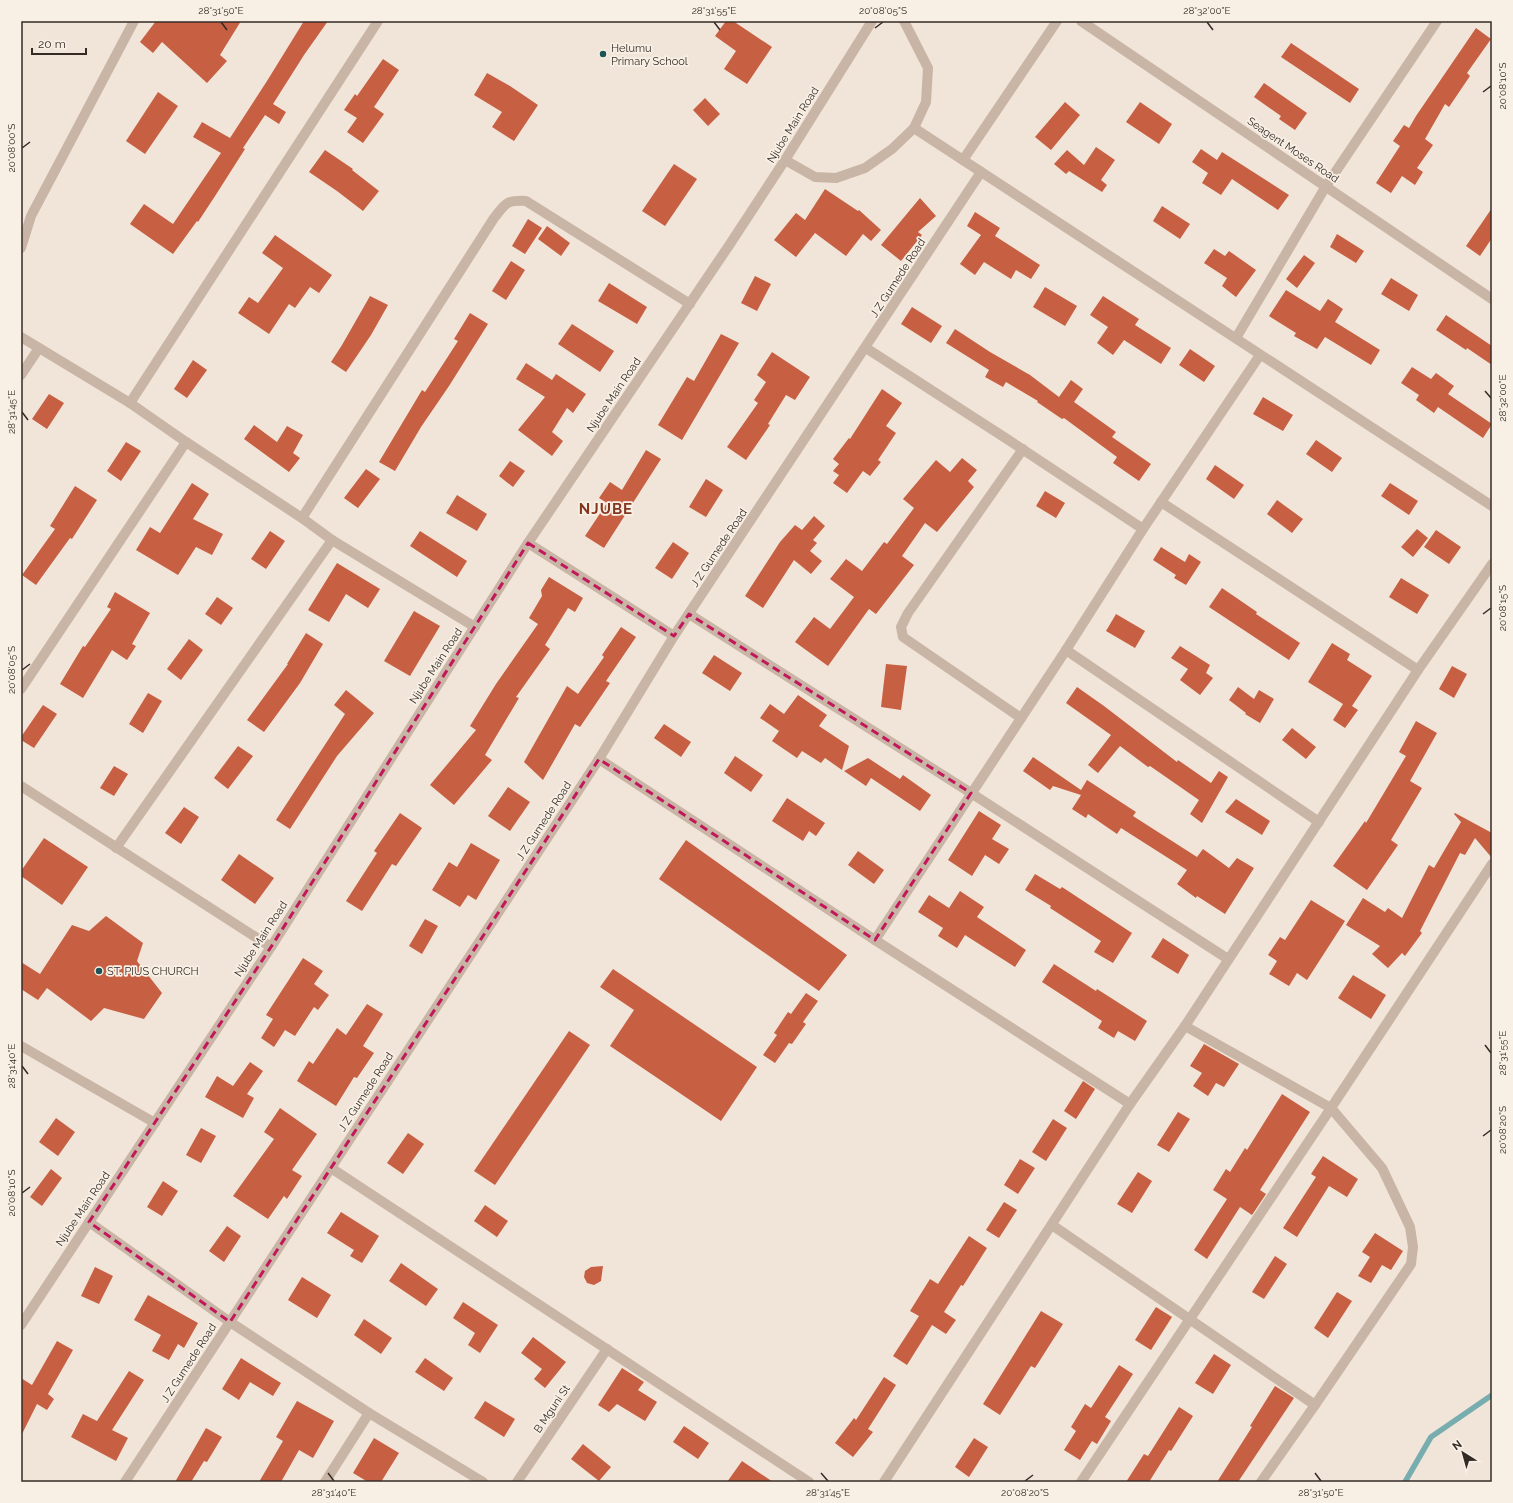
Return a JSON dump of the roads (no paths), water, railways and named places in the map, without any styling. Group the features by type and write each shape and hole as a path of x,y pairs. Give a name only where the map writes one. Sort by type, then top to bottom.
{"street":[{"path":"21,248 30,216 134,21"},
{"path":"130,403 378,21"},
{"name":"Njube Main Road","path":"21,1325 271,947 528,543 690,304 785,160 872,21"},
{"path":"785,160 815,177 836,178 865,168 892,149 914,128 926,102 928,68 904,21"},
{"path":"963,160 1057,21"},
{"name":"Seagent Moses Road","path":"1081,21 1492,299"},
{"path":"1236,338 1326,186 1437,21"},
{"path":"914,128 1492,506"},
{"name":"J Z Gumede Road","path":"125,1482 599,759 674,636 866,348 981,172"},
{"path":"302,518 494,218 505,205 513,200 526,201 690,304"},
{"path":"21,337 130,403 186,442 302,518 332,540 475,627"},
{"path":"21,375 39,348"},
{"path":"866,348 1023,449 1143,529"},
{"path":"875,940 1066,650 1143,529 1260,355"},
{"path":"21,689 186,442"},
{"path":"1021,718 903,637 901,627 908,613 1023,449"},
{"path":"1161,502 1418,670"},
{"path":"116,848 332,540"},
{"path":"528,543 674,636"},
{"path":"884,1482 1130,1104 1185,1026 1418,670 1492,564"},
{"path":"689,614 971,793 1228,959"},
{"path":"1066,650 1319,822"},
{"path":"599,759 875,940 1130,1104"},
{"path":"21,786 271,947"},
{"path":"1081,1482 1492,864"},
{"path":"1185,1026 1331,1108 1382,1168 1410,1227 1413,1247 1412,1264 1316,1405 1261,1482"},
{"path":"21,1046 155,1124"},
{"path":"331,1168 809,1482"},
{"path":"89,1222 230,1322 369,1413 483,1482"},
{"path":"1052,1225 1189,1320 1316,1405"},
{"name":"B Mguni St","path":"517,1482 607,1349"},
{"path":"325,1482 369,1413"}],"waterway":[{"path":"1405,1482 1431,1437 1492,1395"}],"place":[{"name":"Helumu Primary School","path":"603,54"},
{"name":"ST. PIUS CHURCH","path":"99,971"}],"district":[{"name":"NJUBE","path":"606,509"}]}
